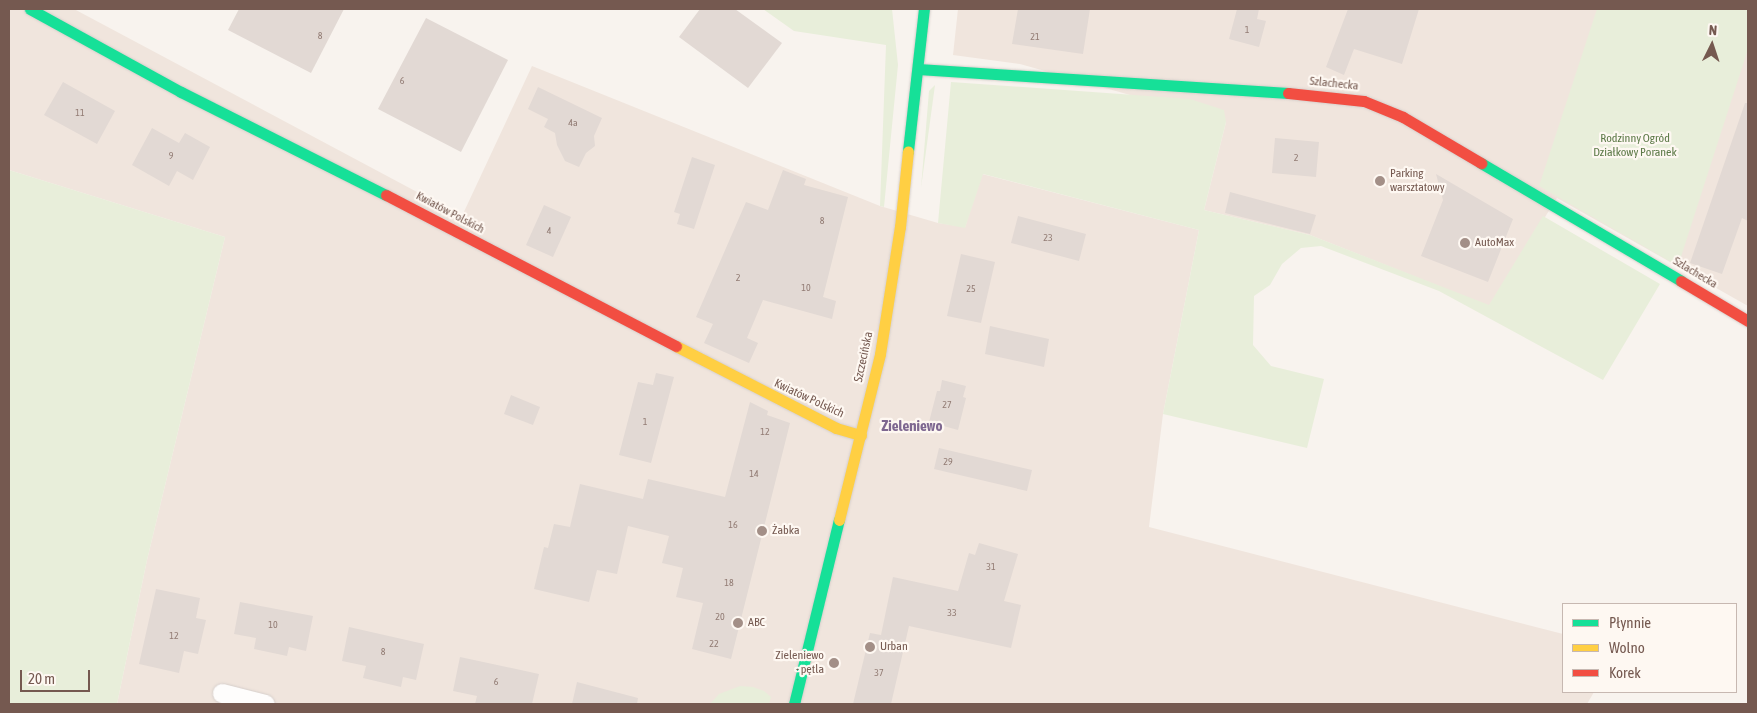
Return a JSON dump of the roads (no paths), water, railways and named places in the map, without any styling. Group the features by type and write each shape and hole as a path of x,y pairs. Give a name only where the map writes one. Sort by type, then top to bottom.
{"street":[{"name":"Kwiatów Polskich","path":"30,9 181,92 354,178 786,404 836,428 861,435"},
{"name":"Szczecińska","path":"794,704 880,354 899,237 924,9"},
{"name":"Szlachecka","path":"918,69 1332,96 1364,101 1403,117 1748,321"},
{"path":"222,694 265,704"}],"place":[{"name":"Parking warsztatowy","path":"1380,181"},
{"name":"AutoMax","path":"1465,243"},
{"name":"Żabka","path":"762,531"},
{"name":"ABC","path":"738,623"},
{"name":"Urban","path":"870,647"},
{"name":"Zieleniewo - pętla","path":"834,663"}],"district":[{"name":"Zieleniewo","path":"912,426"}],"park label":[{"name":"Rodzinny Ogród Działkowy Poranek","path":"1635,146"}]}
